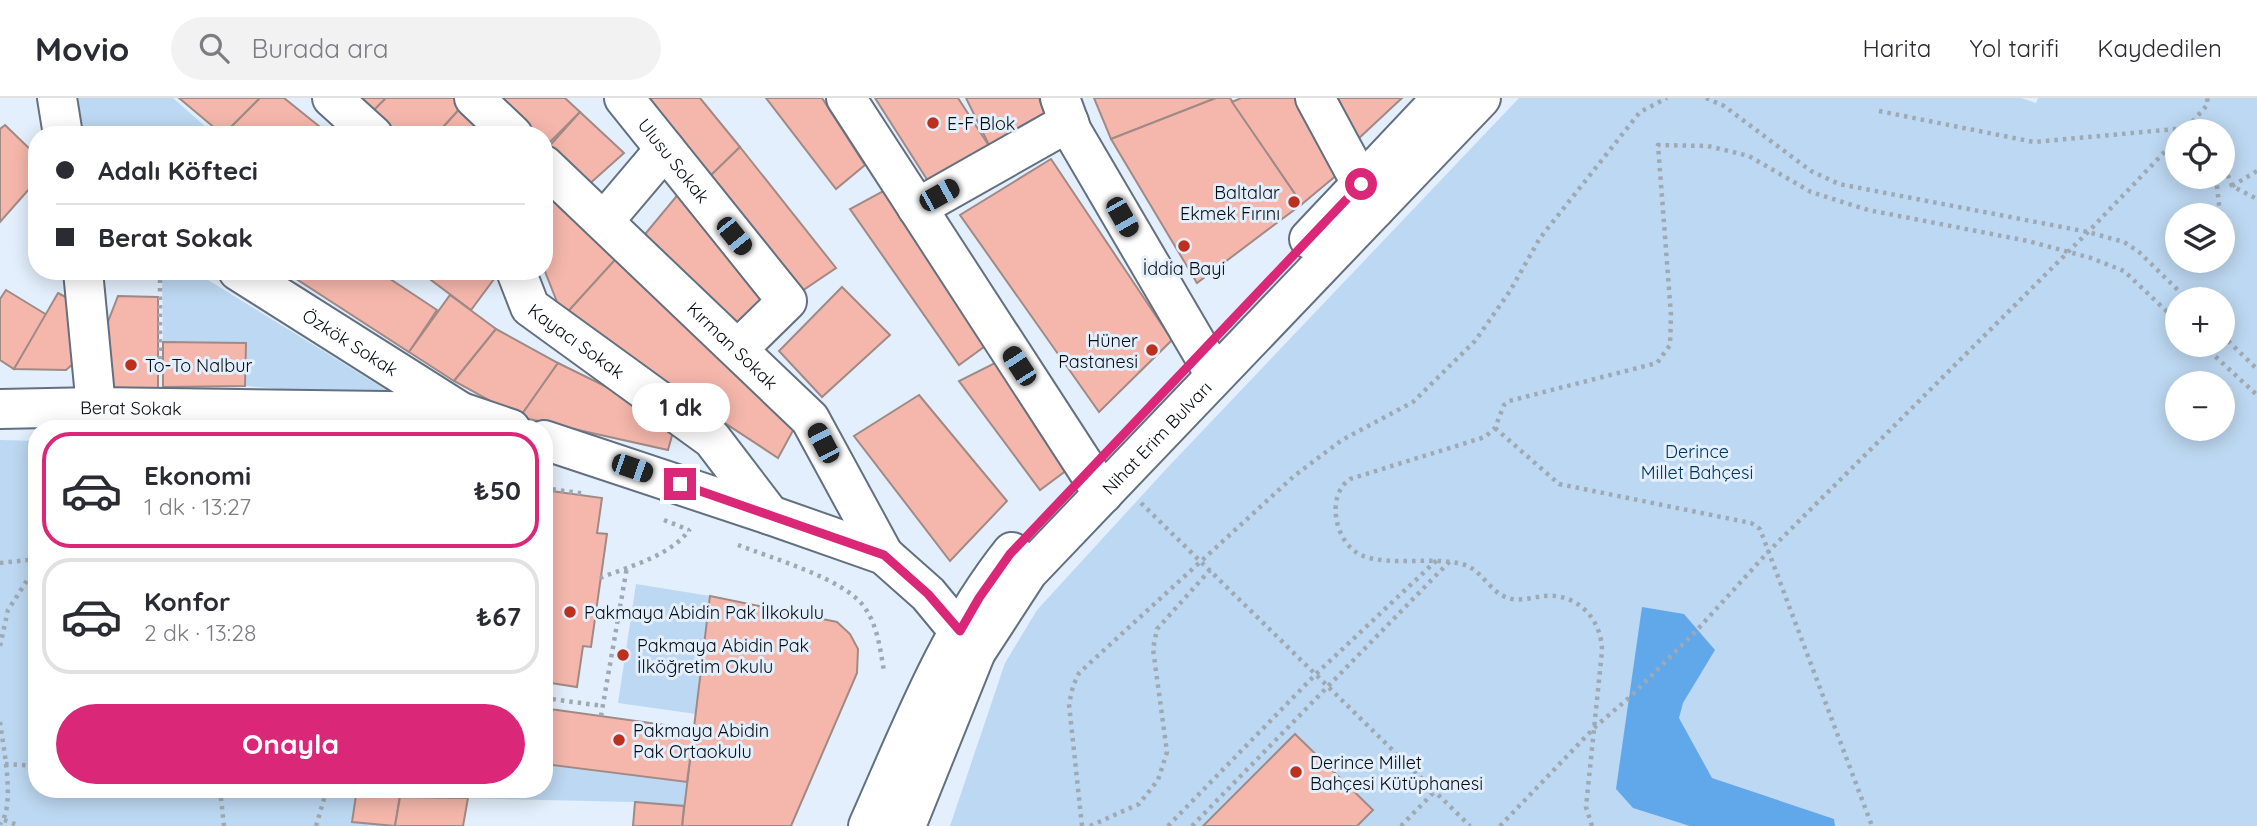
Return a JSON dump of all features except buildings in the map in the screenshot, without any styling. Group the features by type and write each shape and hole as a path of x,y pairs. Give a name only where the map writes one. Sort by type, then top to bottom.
{"street":[{"path":"57,98 62,126"},
{"path":"332,98 363,126"},
{"path":"474,98 504,126"},
{"name":"Ulusu Sokak","path":"624,98 787,301 738,349"},
{"path":"846,98 917,208 1109,488"},
{"path":"1315,98 1368,196"},
{"name":"Nihat Erim Bulvarı","path":"1368,196 1442,98"},
{"name":"Nihat Erim Bulvarı","path":"906,826 968,642 979,598 1010,554 1109,488 1208,364 1368,196 1481,98"},
{"path":"917,208 1065,110 1208,364"},
{"path":"604,221 665,149"},
{"name":"Kırman Sokak","path":"553,173 810,419 884,555"},
{"path":"84,280 96,407"},
{"name":"Özkök Sokak","path":"253,280 461,412"},
{"name":"Kayacı Sokak","path":"520,280 530,307 712,439 770,515"},
{"name":"Berat Sokak","path":"0,409 96,407 461,412 485,420"},
{"path":"553,443 884,555 928,594 968,642"},
{"name":"Nihat Erim Bulvarı","path":"868,826 936,675 968,642"}],"path":[{"path":"1082,826 1069,704 1079,673 1294,476 1342,440 1413,402 1475,341 1510,291 1540,238 1640,112 1667,98"},
{"path":"1706,98 1724,106 1811,171 1839,184 2088,232 2124,242 2139,252 2175,287"},
{"path":"2196,119 2208,104 2207,98"},
{"path":"1879,111 2034,142 2165,132"},
{"path":"1592,826 1586,807 1596,726 1602,636 1598,626 1574,600 1548,595 1515,600 1505,597 1471,566 1437,559 1374,559 1359,554 1340,534 1337,524 1337,495 1350,479 1485,437 1495,428 1504,405 1509,401 1657,363 1670,345 1671,315 1658,145 1708,146 1749,156 1811,191 1868,210 2028,241 2091,258 2124,271 2165,310"},
{"path":"1500,826 2165,151"},
{"path":"2235,184 2257,171"},
{"path":"2235,188 2257,199"},
{"path":"160,280 161,408"},
{"path":"2235,348 2257,369"},
{"path":"2216,357 2257,395"},
{"path":"1495,428 1559,484 1751,523 1759,529 1872,826"},
{"path":"579,485 590,489"},
{"path":"1109,488 1210,570 1471,826"},
{"path":"653,513 700,530"},
{"path":"600,578 667,550 683,540 692,527"},
{"path":"731,542 834,582 864,606 877,633 884,670"},
{"path":"1168,826 1316,674 1437,559"},
{"path":"0,563 28,560"},
{"path":"1192,826 1450,561"},
{"path":"601,716 627,567"},
{"path":"1090,826 1139,804 1158,780 1167,752 1153,649 1157,629 1210,570"},
{"path":"0,646 8,610 28,579"},
{"path":"553,699 603,706"},
{"path":"0,722 8,795 2,822 20,826"},
{"path":"5,764 28,765"},
{"path":"1401,826 1434,791"},
{"path":"221,798 224,826"},
{"path":"316,826 324,798"}],"green space":[{"path":"73,98 173,98 205,126 75,126"},
{"name":"Derince Millet Bahçesi","path":"1519,98 2021,98 2036,103 2038,98 2257,98 2257,826 950,826 1005,663 1037,610 1169,466"},
{"path":"162,280 208,280 401,399 245,386 245,343 163,342"},
{"path":"0,440 28,441 28,798 400,798 395,826 0,826"},
{"path":"636,584 710,596 696,714 618,703"},
{"path":"553,765 687,782 684,806 635,802 447,798 553,798"}],"water":[{"path":"1642,607 1684,614 1715,650 1683,703 1679,718 1712,778 1834,819 1835,826 1690,826 1633,808 1616,789"}],"place":[{"name":"E-F Blok","path":"933,123"},
{"name":"Baltalar Ekmek Fırını","path":"1294,202"},
{"name":"İddia Bayi","path":"1184,246"},
{"name":"Hüner Pastanesi","path":"1152,350"},
{"name":"To-To Nalbur","path":"131,365"},
{"name":"Pakmaya Abidin Pak İlkokulu","path":"570,612"},
{"name":"Pakmaya Abidin Pak İlköğretim Okulu","path":"623,655"},
{"name":"Pakmaya Abidin Pak Ortaokulu","path":"619,740"},
{"name":"Derince Millet Bahçesi Kütüphanesi","path":"1296,772"}],"route":[{"path":"680,484 884,555 928,594 960,631 1010,554 1361,184"}]}
